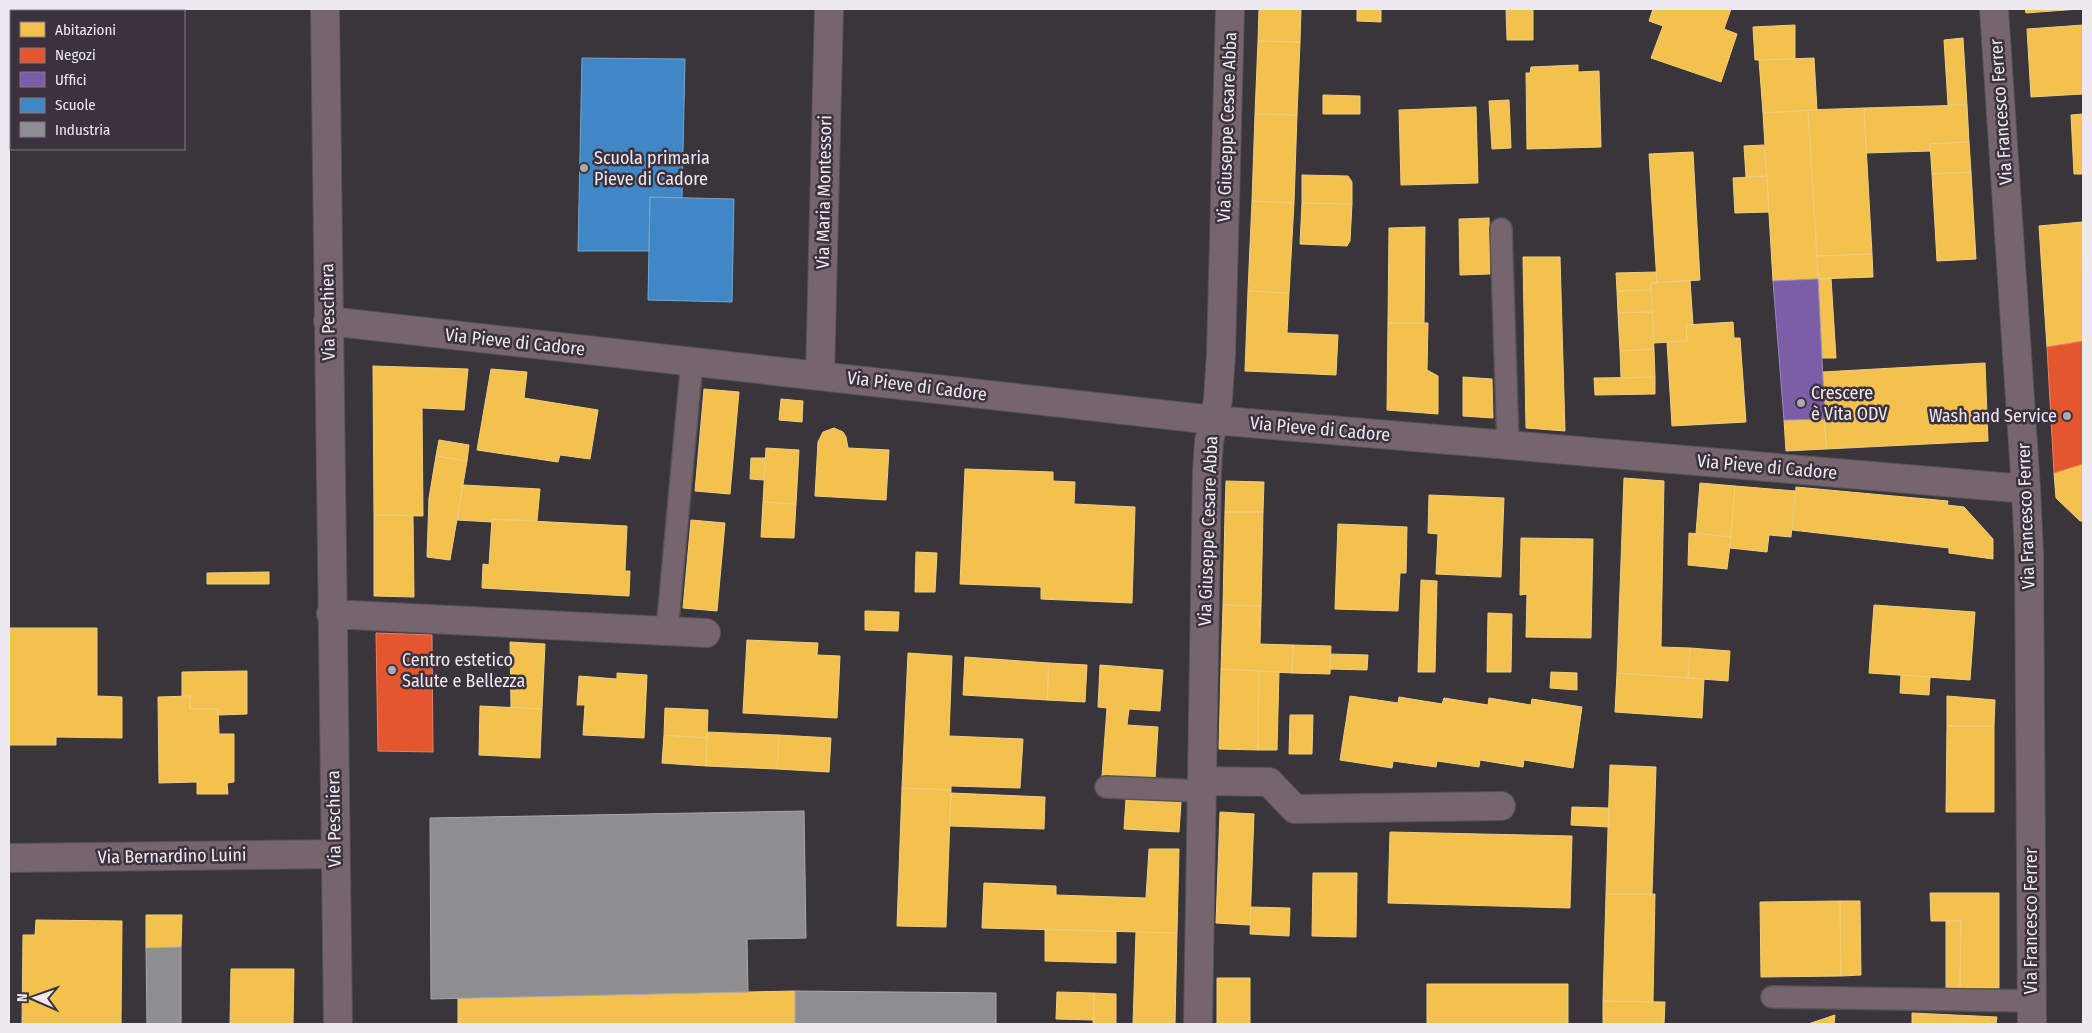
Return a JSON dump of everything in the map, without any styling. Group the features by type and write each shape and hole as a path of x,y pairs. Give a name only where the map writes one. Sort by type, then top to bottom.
{"street":[{"name":"Via Peschiera","path":"325,9 331,614 338,1024"},
{"name":"Via Maria Montessori","path":"820,375 829,9"},
{"name":"Via Giuseppe Cesare Abba","path":"1198,1024 1208,472 1209,442 1218,399 1221,354 1230,9"},
{"name":"Via Francesco Ferrer","path":"1994,9 2026,489 2029,563 2032,1013"},
{"name":"Via Pieve di Cadore","path":"328,321 1213,420 2026,489"},
{"path":"331,614 706,633"},
{"path":"1202,786 1269,782 1295,809 1501,806"},
{"name":"Via Bernardino Luini","path":"9,858 335,854"}],"lane":[{"path":"1501,229 1508,445"},
{"path":"667,631 692,361"},
{"path":"1106,787 1202,786"},
{"path":"1772,997 2032,1013"}],"building: Abitazioni":[{"path":"1259,9 1301,9 1300,42 1258,41"},
{"path":"1357,9 1381,9 1381,22 1357,21"},
{"path":"1506,9 1533,9 1533,40 1507,40"},
{"path":"1653,9 1731,9 1724,29 1737,34 1721,82 1651,58 1663,26 1649,21"},
{"path":"2025,9 2079,9 2026,13"},
{"path":"1795,25 1795,59 1755,60 1753,27"},
{"path":"2083,25 2083,94 2031,97 2027,29"},
{"path":"1963,38 1967,105 1948,105 1944,40"},
{"path":"1258,41 1300,42 1297,115 1255,114"},
{"path":"1814,58 1817,110 1763,113 1759,60"},
{"path":"1578,65 1578,72 1599,71 1601,147 1527,149 1526,73 1530,73 1531,67"},
{"path":"1323,95 1360,96 1360,114 1323,114"},
{"path":"1509,100 1511,148 1492,149 1489,101"},
{"path":"1967,105 1969,142 1930,144 1931,151 1866,153 1864,108"},
{"path":"1476,107 1478,183 1401,185 1399,110"},
{"path":"1864,108 1872,254 1817,256 1808,110"},
{"path":"1808,110 1818,279 1773,281 1763,113"},
{"path":"1255,114 1297,115 1294,203 1252,201"},
{"path":"2083,114 2083,174 2074,174 2071,115"},
{"path":"1969,142 1971,172 1932,174 1930,144"},
{"path":"1764,145 1767,176 1746,177 1744,146"},
{"path":"1693,152 1700,280 1657,283 1649,154"},
{"path":"1971,172 1976,259 1937,261 1932,174"},
{"path":"1302,175 1348,176 1352,182 1352,204 1302,203"},
{"path":"1767,176 1769,212 1735,213 1733,178"},
{"path":"1252,201 1294,203 1289,293 1248,291"},
{"path":"1302,203 1352,204 1350,241 1347,246 1300,244"},
{"path":"1489,218 1490,274 1460,275 1459,219"},
{"path":"2082,222 2083,341 2047,347 2039,226"},
{"path":"1425,227 1424,323 1388,323 1389,228"},
{"path":"1872,254 1873,277 1818,279 1817,256"},
{"path":"1523,257 1560,257 1565,431 1526,428"},
{"path":"1656,272 1657,283 1651,283 1651,290 1617,291 1616,273"},
{"path":"1831,278 1836,358 1821,358 1818,279"},
{"path":"1690,280 1693,325 1686,325 1687,341 1654,343 1651,283"},
{"path":"1651,290 1652,312 1618,313 1617,291"},
{"path":"1248,291 1289,293 1287,333 1338,335 1336,375 1245,371"},
{"path":"1652,312 1654,349 1620,351 1618,313"},
{"path":"1733,322 1734,338 1740,338 1746,422 1672,426 1667,342 1687,341 1686,325"},
{"path":"1388,323 1428,323 1427,370 1438,376 1438,414 1387,410"},
{"path":"1654,349 1655,377 1621,378 1620,351"},
{"path":"1985,363 1988,441 1826,449 1822,372"},
{"path":"373,366 468,369 464,410 422,408 423,516 374,515"},
{"path":"491,369 527,372 524,398 598,410 590,459 560,455 558,462 477,450"},
{"path":"1463,377 1492,379 1493,418 1463,416"},
{"path":"1655,377 1655,394 1595,395 1594,378"},
{"path":"704,389 739,392 730,494 695,491"},
{"path":"781,399 803,401 802,422 779,420"},
{"path":"1825,419 1826,449 1786,451 1784,420"},
{"path":"834,428 843,432 848,448 889,450 886,500 815,496 818,442 823,432"},
{"path":"439,440 469,445 467,461 436,456"},
{"path":"766,448 799,450 796,504 763,502"},
{"path":"436,456 467,461 450,560 427,557 429,498"},
{"path":"751,458 765,458 764,480 750,479"},
{"path":"2083,464 2083,521 2080,521 2056,498 2054,473"},
{"path":"965,469 1053,472 1053,481 1075,482 1074,504 1135,507 1132,603 1041,599 1041,587 960,584"},
{"path":"1624,478 1664,481 1661,647 1690,648 1688,678 1617,673"},
{"path":"1226,481 1264,482 1263,512 1225,512"},
{"path":"1700,483 1735,486 1731,537 1696,533"},
{"path":"463,485 540,489 537,521 492,519 492,522 457,520"},
{"path":"1735,486 1795,491 1791,537 1769,535 1767,552 1730,548"},
{"path":"1796,487 1948,501 1947,505 1964,507 1993,539 1993,559 1949,553 1949,548 1792,530"},
{"path":"1429,495 1504,498 1501,577 1436,574 1438,534 1428,533"},
{"path":"763,502 796,504 794,538 761,537"},
{"path":"1225,512 1263,512 1261,606 1223,605"},
{"path":"374,515 413,515 414,597 374,596"},
{"path":"492,519 627,526 625,571 630,571 629,596 482,588 483,564 489,565"},
{"path":"691,520 725,523 717,611 683,608"},
{"path":"1338,524 1407,527 1406,573 1400,573 1398,611 1335,609"},
{"path":"1689,533 1731,537 1727,569 1688,565"},
{"path":"1521,538 1593,539 1591,638 1526,637 1527,594 1520,595"},
{"path":"916,552 937,553 935,592 915,592"},
{"path":"269,572 269,584 207,584 207,573"},
{"path":"1421,580 1437,581 1435,672 1418,672"},
{"path":"1223,605 1261,606 1260,644 1293,645 1292,673 1221,669"},
{"path":"1874,605 1975,612 1970,680 1869,673"},
{"path":"865,611 899,612 898,631 865,630"},
{"path":"1488,613 1512,614 1511,672 1487,672"},
{"path":"9,628 97,628 97,696 122,697 122,738 56,737 56,745 9,745"},
{"path":"747,640 818,643 817,655 840,656 837,718 743,713"},
{"path":"510,642 545,644 542,709 511,707"},
{"path":"1293,645 1331,646 1330,674 1292,673"},
{"path":"1690,648 1730,651 1728,681 1688,678"},
{"path":"908,653 952,656 949,736 1023,739 1020,788 951,786 951,790 902,788"},
{"path":"1330,654 1368,655 1367,670 1330,669"},
{"path":"965,657 1049,663 1047,700 963,695"},
{"path":"1049,663 1087,665 1085,702 1047,700"},
{"path":"1100,665 1163,670 1160,711 1129,709 1127,725 1158,727 1155,779 1102,776 1107,708 1098,707"},
{"path":"1221,669 1259,671 1258,750 1219,749"},
{"path":"247,671 247,714 219,715 218,709 190,709 190,696 182,696 182,672"},
{"path":"1259,671 1279,672 1277,750 1258,750"},
{"path":"1551,672 1577,673 1577,690 1550,688"},
{"path":"617,673 647,675 644,738 583,735 585,705 577,705 579,676 617,679"},
{"path":"1617,673 1704,679 1702,718 1615,712"},
{"path":"1901,675 1930,677 1929,695 1900,693"},
{"path":"190,696 190,709 218,709 219,734 234,734 234,782 227,783 228,794 197,794 197,782 159,783 158,697"},
{"path":"1350,696 1398,703 1399,697 1442,704 1444,698 1488,705 1489,698 1531,705 1532,699 1582,707 1573,768 1524,760 1523,767 1480,760 1479,767 1437,761 1436,767 1393,761 1392,768 1340,760"},
{"path":"1947,696 1995,700 1994,726 1947,726"},
{"path":"480,706 542,709 540,758 479,755"},
{"path":"665,708 708,710 707,738 664,735"},
{"path":"1290,715 1313,715 1312,754 1289,754"},
{"path":"1947,726 1994,726 1994,812 1946,812"},
{"path":"707,732 779,735 777,769 706,766"},
{"path":"664,735 707,738 706,766 662,763"},
{"path":"779,735 831,738 829,772 777,769"},
{"path":"1610,765 1656,767 1652,894 1606,894"},
{"path":"902,788 951,790 946,927 897,926"},
{"path":"951,793 1045,797 1044,829 950,826"},
{"path":"1126,799 1181,802 1179,832 1124,829"},
{"path":"1572,807 1609,808 1609,827 1571,825"},
{"path":"1220,812 1254,814 1250,925 1216,923"},
{"path":"1390,832 1572,836 1570,908 1388,903"},
{"path":"1149,849 1179,849 1177,933 982,928 984,883 1056,886 1056,895 1146,898"},
{"path":"1313,873 1357,873 1356,937 1312,936"},
{"path":"1930,893 1999,893 1999,988 1960,988 1961,921 1931,921"},
{"path":"1606,894 1655,894 1653,1002 1603,1001"},
{"path":"1840,901 1841,976 1761,977 1760,902"},
{"path":"1840,901 1860,901 1861,975 1841,976"},
{"path":"1251,907 1290,908 1289,936 1250,934"},
{"path":"146,915 182,915 181,947 146,948"},
{"path":"36,920 122,921 121,1024 22,1024 23,935 35,935"},
{"path":"1946,921 1961,921 1960,988 1946,988"},
{"path":"1045,929 1116,931 1116,963 1045,961"},
{"path":"1136,932 1177,933 1175,1024 1133,1024"},
{"path":"231,969 294,969 293,1024 230,1024"},
{"path":"1217,978 1250,978 1250,1024 1217,1024"},
{"path":"1427,984 1568,984 1568,1024 1427,1024"},
{"path":"795,991 795,1024 458,1024 458,998"},
{"path":"1057,992 1094,993 1094,1020 1056,1019"},
{"path":"1094,993 1116,994 1116,1024 1093,1024"},
{"path":"1603,1001 1665,1002 1664,1024 1603,1024"},
{"path":"1912,1013 1997,1017 1996,1024 1912,1024"},
{"path":"1835,1015 1834,1024 1808,1024"}],"building: Negozi":[{"path":"2083,341 2083,464 2054,473 2047,347"},
{"path":"376,633 432,635 433,752 378,751"}],"building: Uffici":[{"path":"1818,279 1825,419 1784,420 1773,281"}],"building: Scuole":[{"path":"582,58 685,59 682,198 650,197 649,251 578,251"},
{"path":"650,197 734,199 732,302 648,300"}],"building: Industria":[{"path":"804,811 806,938 747,939 748,992 431,999 430,818"},
{"path":"181,947 181,1024 147,1024 146,948"},
{"path":"795,991 996,993 996,1024 795,1024"}],"place":[{"name":"Scuola primaria Pieve di Cadore","path":"584,168"},
{"name":"Crescere è Vita ODV","path":"1801,403"},
{"name":"Wash and Service","path":"2067,416"},
{"name":"Centro estetico Salute e Bellezza","path":"392,670"}]}
